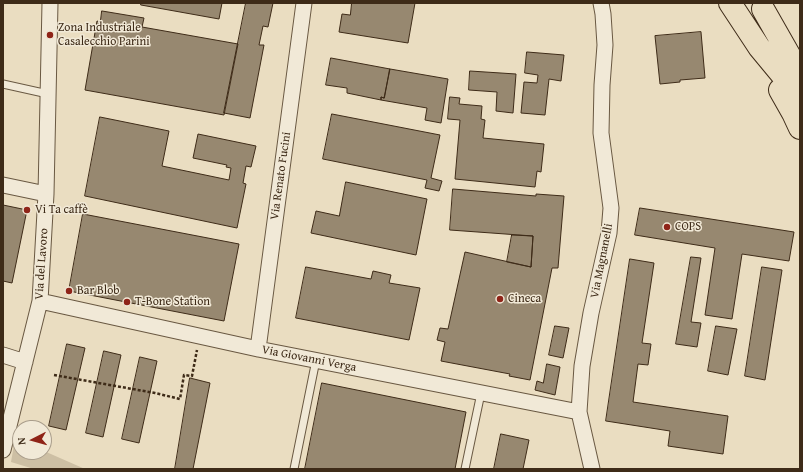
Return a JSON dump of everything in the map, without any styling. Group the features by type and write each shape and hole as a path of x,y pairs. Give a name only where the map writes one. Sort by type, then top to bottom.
{"highway":[{"path":"730,3 800,101"},
{"path":"762,6 800,59"},
{"path":"762,6 800,74"},
{"path":"760,47 800,128"}],"street":[{"name":"Via del Lavoro","path":"3,450 40,301 46,194 50,3"},
{"name":"Via Renato Fucini","path":"258,349 304,3"},
{"name":"Via Magnanelli","path":"592,469 579,412 582,366 591,313 609,233 611,208 601,133 605,45 601,3"},
{"path":"3,185 46,194"},
{"name":"Via Giovanni Verga","path":"40,301 258,349 579,412"},
{"path":"3,355 25,362"}],"lane":[{"path":"3,84 48,94"},
{"path":"294,469 316,360"},
{"path":"465,469 481,393"}],"path":[{"path":"54,375 180,399 184,375 192,376 199,336"}],"shaded area":[{"path":"52,455 85,469 34,469 11,462 12,456 12,460 52,460"}],"building":[{"path":"141,3 222,3 219,19 141,5"},
{"path":"246,3 273,3 268,27 263,26 259,45 264,45 250,118 224,113"},
{"path":"352,3 415,3 408,43 339,32 342,14 350,15"},
{"path":"102,11 144,18 142,27 238,44 224,115 85,90 97,21 100,22"},
{"path":"701,32 705,78 680,80 680,82 660,84 655,36"},
{"path":"527,52 564,55 561,81 549,79 545,115 521,113 524,82 537,83 538,75 525,73"},
{"path":"331,58 390,69 384,98 381,97 381,100 347,93 347,88 326,85"},
{"path":"390,69 448,79 441,123 425,120 427,108 381,100 381,97 384,98"},
{"path":"470,71 516,74 513,113 496,111 497,92 469,90"},
{"path":"450,97 460,98 459,104 482,106 481,119 485,120 483,138 544,144 541,172 537,171 535,187 455,179 460,120 448,119"},
{"path":"332,114 440,135 431,178 442,181 439,191 425,188 427,180 323,159"},
{"path":"100,117 169,131 162,166 229,180 231,168 226,167 227,165 193,158 198,134 256,146 251,167 246,166 243,183 246,184 237,228 85,196"},
{"path":"346,182 427,199 416,255 311,233 316,211 339,216"},
{"name":"Cineca","path":"453,189 536,196 536,194 564,196 558,268 552,268 530,380 509,376 510,374 441,361 445,342 437,340 440,328 448,329 465,252 531,267 533,236 450,230"},
{"path":"3,205 27,210 12,283 3,281"},
{"path":"640,208 794,232 789,261 742,254 732,319 705,315 715,248 635,235"},
{"path":"83,214 239,244 224,321 69,291"},
{"path":"512,235 533,236 531,267 507,262"},
{"path":"691,257 701,258 691,322 701,323 697,347 676,344"},
{"path":"630,259 654,263 642,343 651,344 648,365 638,364 633,402 728,416 723,454 668,446 670,431 606,421"},
{"path":"306,267 371,279 373,271 391,275 389,283 420,288 409,340 296,318"},
{"path":"762,267 782,270 765,380 745,376"},
{"path":"555,326 569,328 563,358 549,355"},
{"path":"716,326 737,329 728,375 708,371"},
{"path":"67,344 85,348 66,430 52,427 52,420 50,420"},
{"path":"104,351 121,355 103,437 86,433"},
{"path":"140,357 157,361 139,443 122,439"},
{"path":"547,364 560,367 555,395 535,390 537,381 543,383"},
{"path":"190,378 210,383 193,469 175,469"},
{"path":"322,383 466,412 455,469 305,469"},
{"path":"501,434 529,440 523,469 494,469"}],"place":[{"name":"Zona Industriale Casalecchio Parini","path":"50,35"},
{"name":"Vi Ta caffè","path":"27,210"},
{"name":"COPS","path":"667,227"},
{"name":"Bar Blob","path":"69,291"},
{"name":"Cineca","path":"500,299"},
{"name":"T-Bone Station","path":"127,302"}]}
